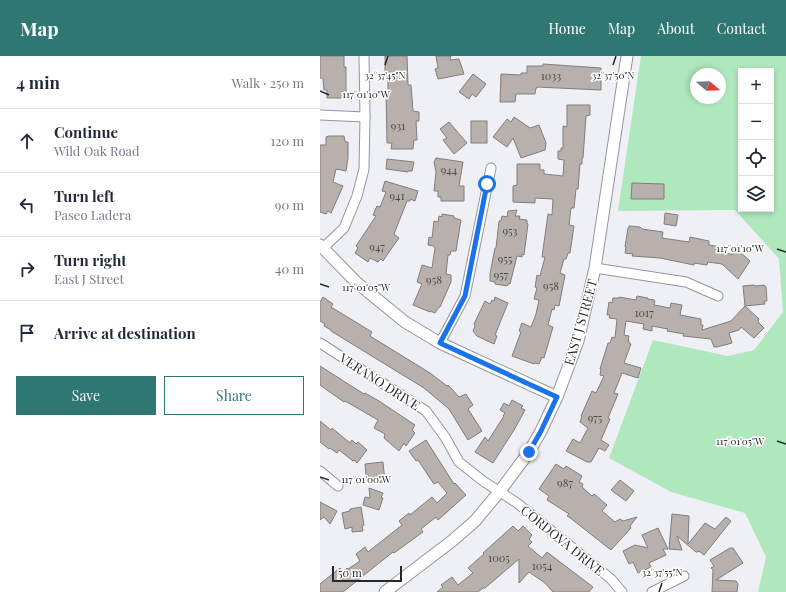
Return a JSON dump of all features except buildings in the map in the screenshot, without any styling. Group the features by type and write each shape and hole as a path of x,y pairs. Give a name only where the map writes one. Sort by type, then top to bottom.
{"street":[{"path":"364,56 364,169 357,196 344,228 322,246 356,282 405,322 440,343 557,397"},
{"name":"EAST J STREET","path":"385,592 452,541 475,521 529,452 557,397 578,341 595,268 627,56"},
{"path":"320,115 365,117"},
{"path":"440,343 465,296 490,168"},
{"path":"595,268 686,282 718,296"},
{"name":"VERANO DRIVE","path":"320,343 426,411 445,436 459,462 483,482 500,491"},
{"path":"320,471 338,486"},
{"name":"CORDOVA DRIVE","path":"500,491 611,579 622,592"},
{"path":"652,592 684,576"}],"green space":[{"path":"641,56 786,56 786,592 758,592 766,557 745,513 671,492 609,458 653,340 728,356 754,350 783,312 779,259 735,210 618,211"}],"route":[{"path":"487,184 465,296 440,343 557,397 529,452"}]}
